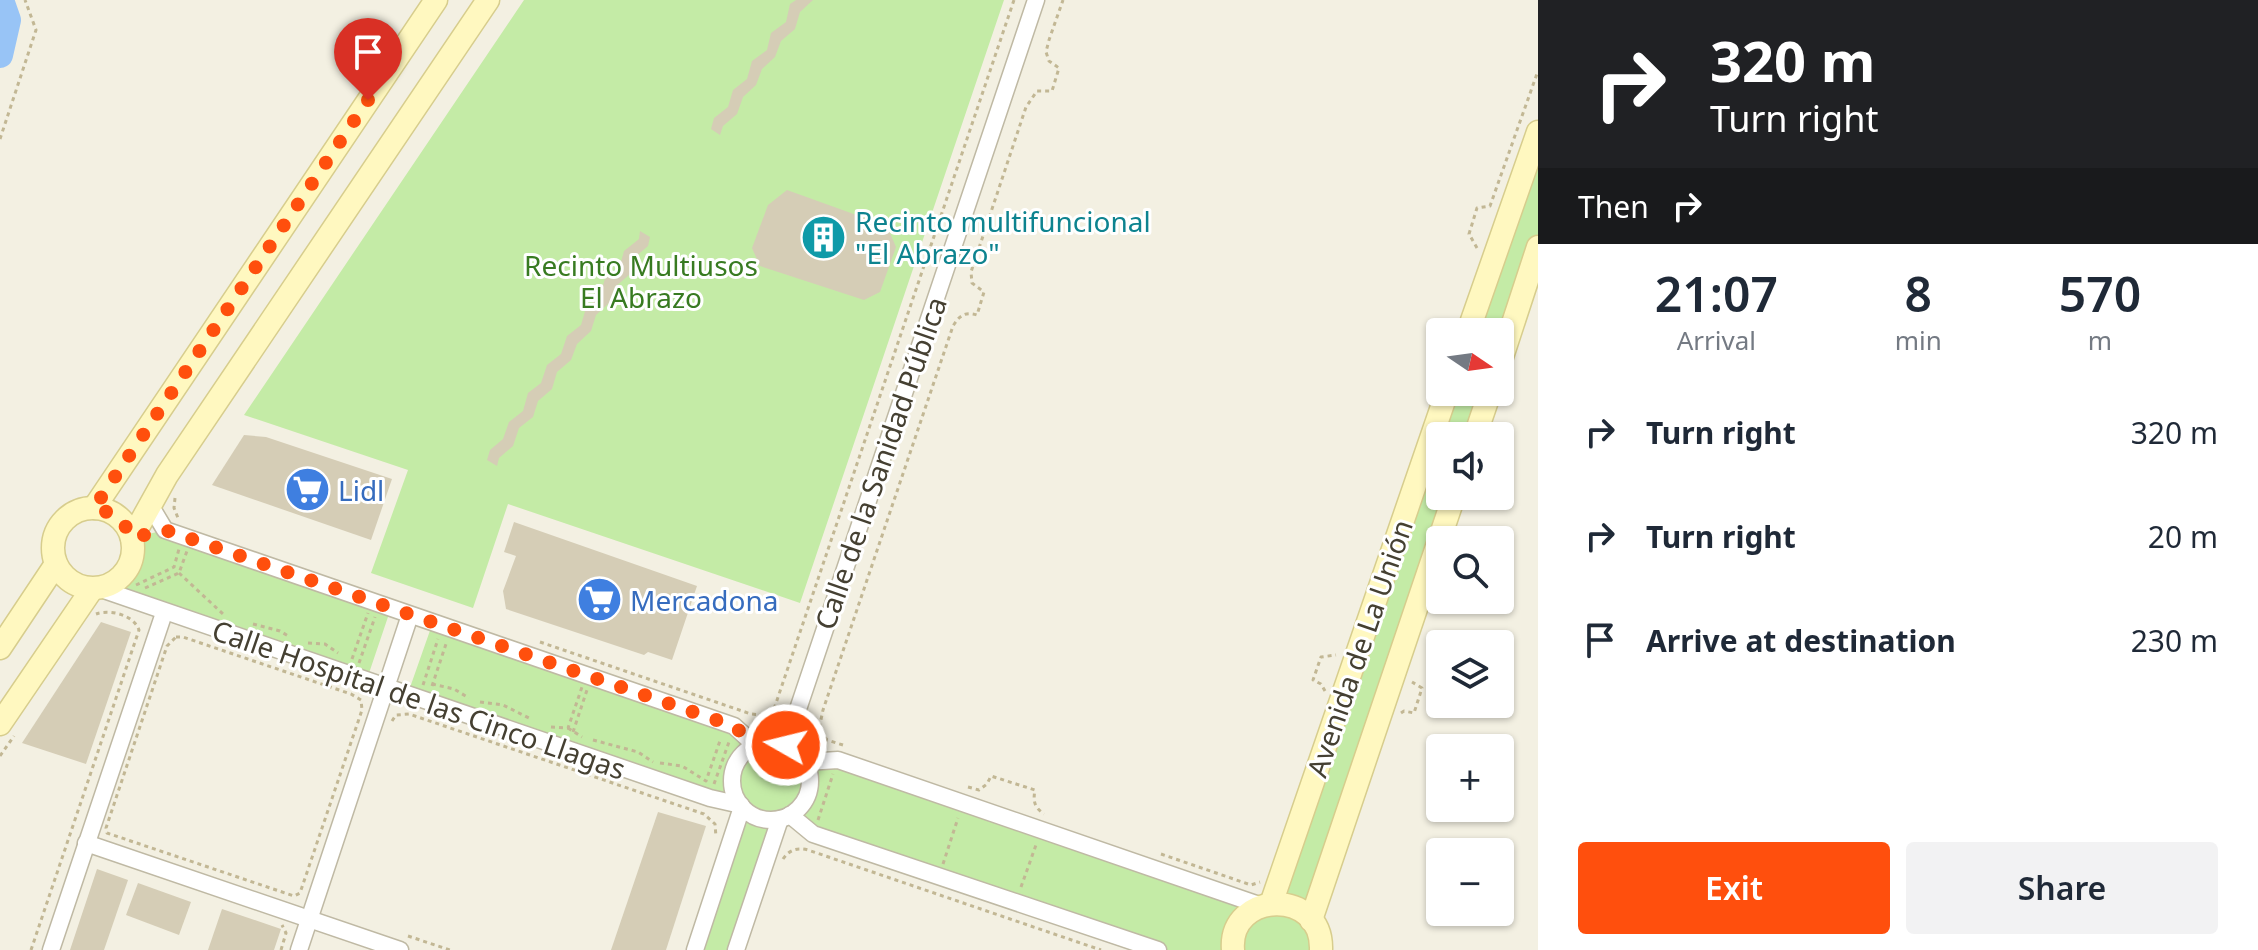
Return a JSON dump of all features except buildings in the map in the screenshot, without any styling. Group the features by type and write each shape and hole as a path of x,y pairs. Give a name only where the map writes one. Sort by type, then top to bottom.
{"main road":[{"path":"94,508 436,0"},
{"path":"132,538 167,475 488,0"},
{"path":"1473,318 1538,132"},
{"path":"1514,320 1538,247"},
{"name":"Avenida de La Unión","path":"1267,905 1442,406"},
{"path":"0,724 95,589 119,579 132,560 132,538 124,522 111,512 94,508 72,514 63,521 53,542 56,564 65,577 77,585 95,589"},
{"name":"Avenida de La Unión","path":"1311,920 1449,510"},
{"path":"0,648 56,564"},
{"path":"1233,950 1238,927 1247,915 1267,905 1290,905 1304,912 1319,931 1321,950"}],"street":[{"name":"Calle de la Sanidad Pública","path":"786,745 1036,0"},
{"path":"150,505 165,530 185,544 374,607 410,615 446,631 591,673 733,722 755,745"},
{"path":"132,538 165,530"},
{"name":"Calle Hospital de las Cinco Llagas","path":"95,589 385,688 564,758 707,806 741,806"},
{"path":"51,950 164,613"},
{"path":"299,950 410,615"},
{"path":"736,950 775,857 785,817 807,798 810,774 806,762 786,745 767,741 745,751 733,772 732,784 741,806 759,818 785,817 811,842 1014,911 1158,950"},
{"path":"806,762 840,752 1044,822 1267,905"},
{"path":"695,950 723,840 741,806"},
{"path":"86,843 400,950"}],"path":[{"path":"0,139 36,30 25,0"},
{"path":"531,639 591,673 733,722 774,709 1014,0"},
{"path":"811,842 840,752 819,729 823,710 953,326 958,317 966,313 977,315 984,292 972,283 971,272 1026,107 1037,91 1052,91 1059,68 1049,61 1046,52 1063,0"},
{"path":"1475,259 1477,248 1469,234 1477,208 1490,206 1538,71"},
{"path":"179,573 185,544"},
{"path":"31,950 139,630 125,601 128,588 174,567 185,544"},
{"path":"125,601 179,573"},
{"path":"179,573 215,609 229,618"},
{"path":"351,678 374,607"},
{"path":"351,678 183,637 171,640 106,828 107,833 290,896 300,893 362,710 351,678 374,607"},
{"path":"242,621 280,631 299,642 325,644 338,653"},
{"path":"390,727 396,715 420,703 432,684 446,631"},
{"path":"420,703 446,631"},
{"path":"568,728 591,673"},
{"path":"564,758 591,673"},
{"path":"432,684 454,689 474,701 503,705 533,721"},
{"path":"420,703 564,758 707,806"},
{"path":"543,725 568,728 595,741 638,752 654,763 682,766 706,781 733,722"},
{"path":"723,840 707,806 733,722"},
{"path":"936,884 966,795 987,784 991,776 1035,790 1033,800 1044,822 1014,911"},
{"path":"775,857 811,842 1014,911 1101,950"},
{"path":"1152,851 1243,881"},
{"path":"271,922 285,929 281,950"},
{"path":"396,932 450,950"}],"green space":[{"name":"Recinto Multiusos El Abrazo","path":"524,0 1004,0 800,603 508,504 473,608 371,573 408,470 244,415"},
{"path":"1538,132 1538,247 1506,318 1473,318"},
{"path":"1442,406 1485,406 1480,422 1436,422"},
{"path":"1426,450 1426,510 1449,510 1444,526 1426,526 1426,578 1320,887 1321,950 1158,950 813,834 790,815 736,950 695,950 740,805 407,696 433,622 734,726 755,745 784,744 806,762 838,760 1262,906"},
{"path":"165,530 391,608 366,682 109,585 129,565 132,538"}],"waterway":[{"path":"0,55 8,20 1,0"}],"place":[{"name":"Recinto multifuncional \"El Abrazo\"","path":"824,237"},
{"name":"Lidl","path":"307,490"},
{"name":"Mercadona","path":"599,600"}],"route":[{"path":"368,100 94,508 111,512 124,522 132,538 165,530 734,726 755,745 767,741 786,745"}]}
